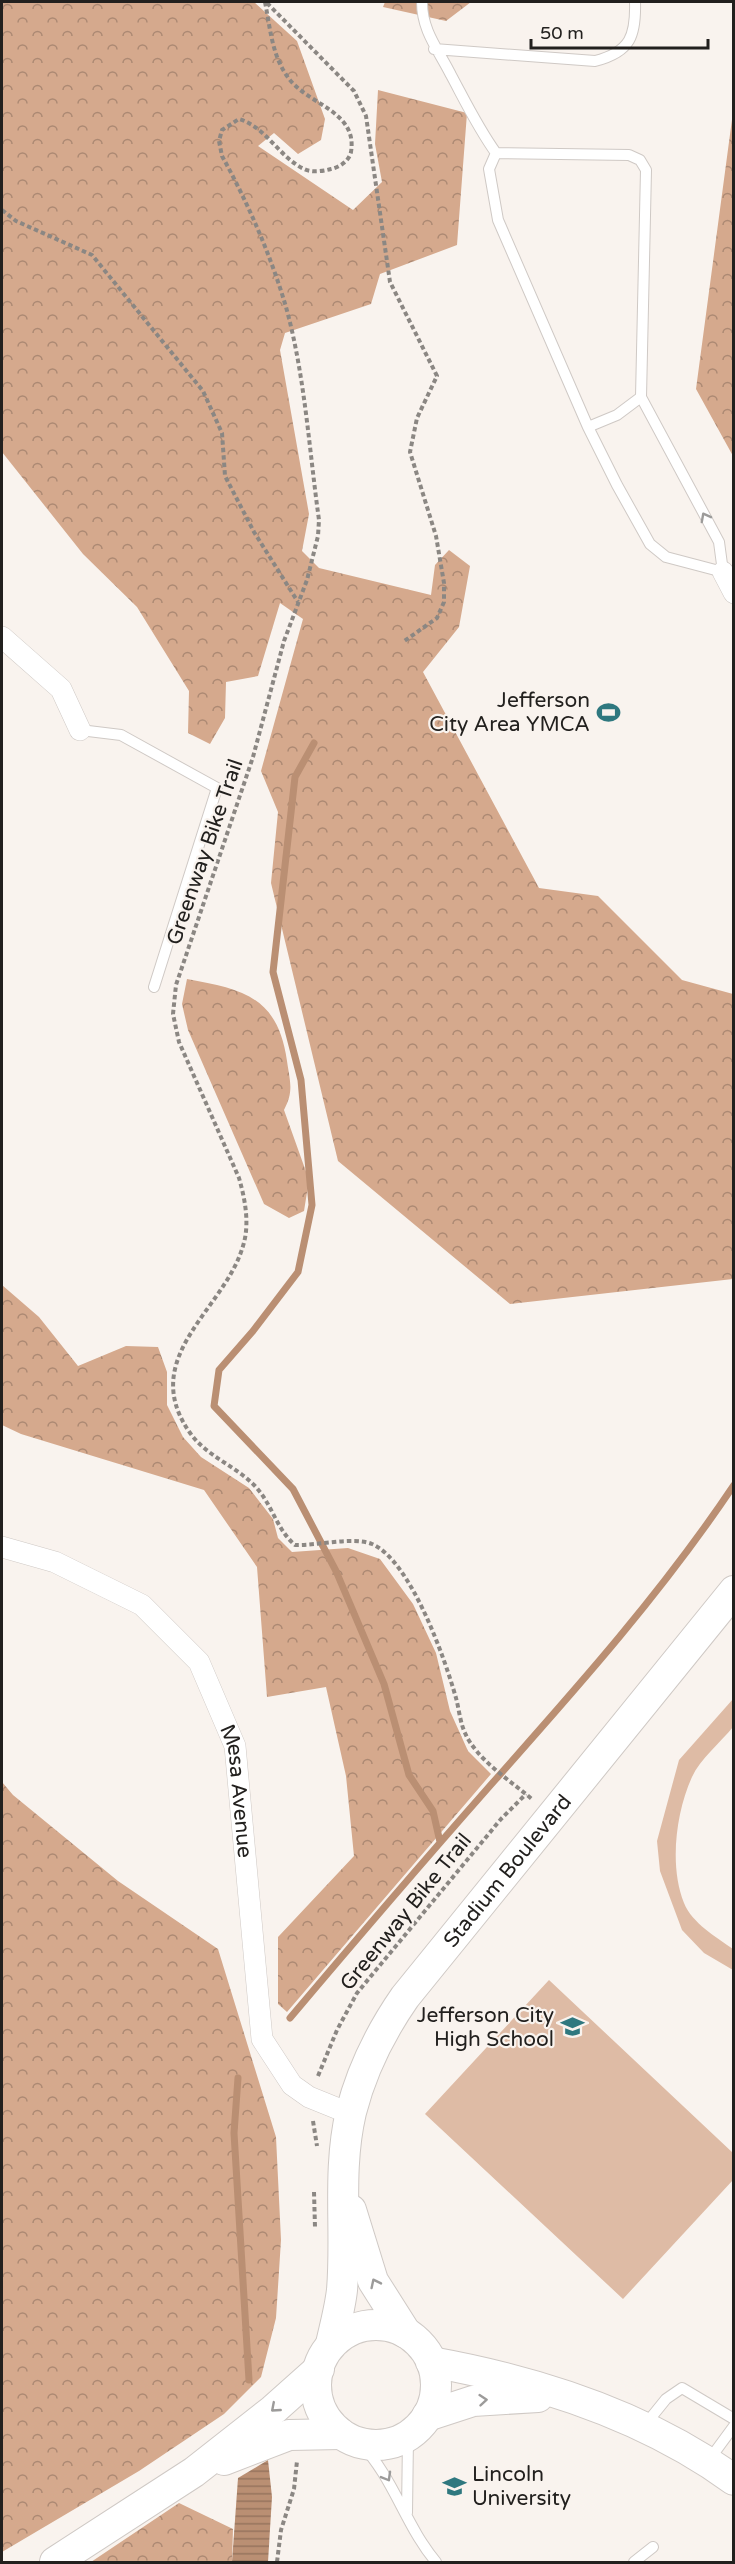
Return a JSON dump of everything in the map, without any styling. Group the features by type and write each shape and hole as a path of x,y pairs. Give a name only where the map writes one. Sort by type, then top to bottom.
{"main road":[{"name":"Stadium Boulevard","path":"325,2356 342,2290 328,2186 364,2069 381,2032 405,1997 734,1591"},
{"name":"Stadium Boulevard","path":"328,2186 373,2281 406,2332"},
{"path":"55,2562 194,2472 265,2416 347,2331 367,2325 387,2325 406,2332 421,2345 431,2362 435,2391 418,2427"},
{"path":"325,2356 316,2381 318,2401 327,2420 351,2439"},
{"path":"431,2362 478,2370 571,2398 644,2426 709,2461 734,2480"},
{"path":"194,2472 289,2435 351,2439 380,2445 473,2401 517,2397 571,2398"}],"street":[{"path":"723,572 734,593"},
{"path":"2,637 61,689 80,730"},
{"name":"Mesa Avenue","path":"2,1547 55,1563 141,1605 199,1662 235,1746 262,2039 292,2085 309,2097 351,2114"}],"lane":[{"path":"422,2 422,17 434,49 448,69 495,153 489,169 498,220 588,427 650,544 666,557 723,572 719,542 641,397 646,170 640,160 628,155 495,153"},
{"path":"434,49 595,61 615,56 628,42 636,26 635,2"},
{"path":"588,427 617,415 641,397"},
{"path":"80,730 121,735 217,788 154,987"},
{"path":"644,2426 666,2399 682,2388 734,2419"},
{"path":"709,2461 734,2426"},
{"path":"407,2517 418,2427"},
{"path":"351,2439 376,2460 414,2533 436,2562"},
{"path":"634,2562 653,2547"}],"path":[{"name":"Greenway Bike Trail","path":"265,2 276,57 288,78 346,123 352,143 350,157 338,167 323,171 305,169 262,131 239,119 222,130 219,141 222,156 266,252 286,306 296,350 319,520 314,555 284,641 246,777 176,985 173,1014 179,1042 239,1178 245,1201 246,1227 244,1244 237,1262 184,1341 174,1383 174,1400 180,1415 196,1441 207,1453 255,1486 269,1505 287,1538 295,1545 354,1542 372,1544 399,1569 419,1603 441,1651 465,1733 486,1760 526,1794 501,1819 357,1993 337,2030 309,2097 316,2158"},
{"name":"Greenway Bike Trail","path":"265,2 354,92 366,116 390,282 437,376 417,418 410,452 436,536 444,583 444,602 437,618 403,642"},
{"path":"2,210 16,221 92,255 203,391 222,433 225,476 254,532 298,602"},
{"path":"315,2233 328,2186"},
{"path":"277,2562 281,2530 297,2475 296,2457"}],"shaded area":[{"path":"733,1699 733,1727 700,1764 686,1791 678,1822 676,1856 679,1888 684,1903 699,1923 733,1949 733,1970 704,1953 682,1930 660,1871 657,1841 679,1760"},
{"path":"549,1980 733,2153 733,2180 623,2299 425,2114"},
{"path":"268,2460 272,2497 268,2562 232,2562 238,2478"}],"green space":[{"path":"2,2 254,2 297,41 325,119 321,140 298,154 274,133 258,146 353,210 382,182 375,144 378,90 467,113 457,245 380,274 371,304 285,333 280,350 309,514 302,551 319,568 431,595 435,565 449,550 470,566 459,627 423,672 539,888 598,896 682,980 733,994 733,1279 510,1304 338,1161 271,883 278,812 261,771 303,619 280,603 258,676 226,682 225,718 210,744 188,733 189,691 137,607 83,554 2,452"},
{"path":"385,2 471,2 446,21 383,7"},
{"path":"733,112 734,456 696,389"},
{"path":"187,979 241,992 266,1010 275,1023 282,1040 290,1081 289,1097 284,1110 309,1180 304,1211 289,1218 264,1204 188,1030 182,1004"},
{"path":"2,1285 39,1317 78,1366 126,1346 158,1347 167,1372 167,1405 183,1437 201,1457 249,1488 273,1519 278,1538 292,1552 348,1548 380,1559 413,1604 436,1653 450,1711 468,1751 491,1774 287,2012 278,2004 278,1937 354,1856 346,1776 326,1687 267,1697 257,1567 204,1490 21,1434 2,1425"},
{"path":"2,1782 13,1795 118,1881 218,1949 276,2137 281,2240 276,2318 261,2377 224,2414 139,2471 2,2552"},
{"path":"179,2503 233,2529 232,2562 91,2562"}],"waterway":[{"path":"314,743 295,777 273,972 301,1080 312,1205 298,1272 253,1331 219,1370 214,1406 293,1489 336,1571 384,1684 409,1775 433,1811 440,1842"},
{"path":"290,2018 616,1641 677,1565 734,1485"},
{"path":"238,2078 234,2133 249,2380"}],"place":[{"name":"Jefferson City Area YMCA","path":"608,712"},
{"name":"Jefferson City High School","path":"572,2027"},
{"name":"Lincoln University","path":"454,2486"}]}
